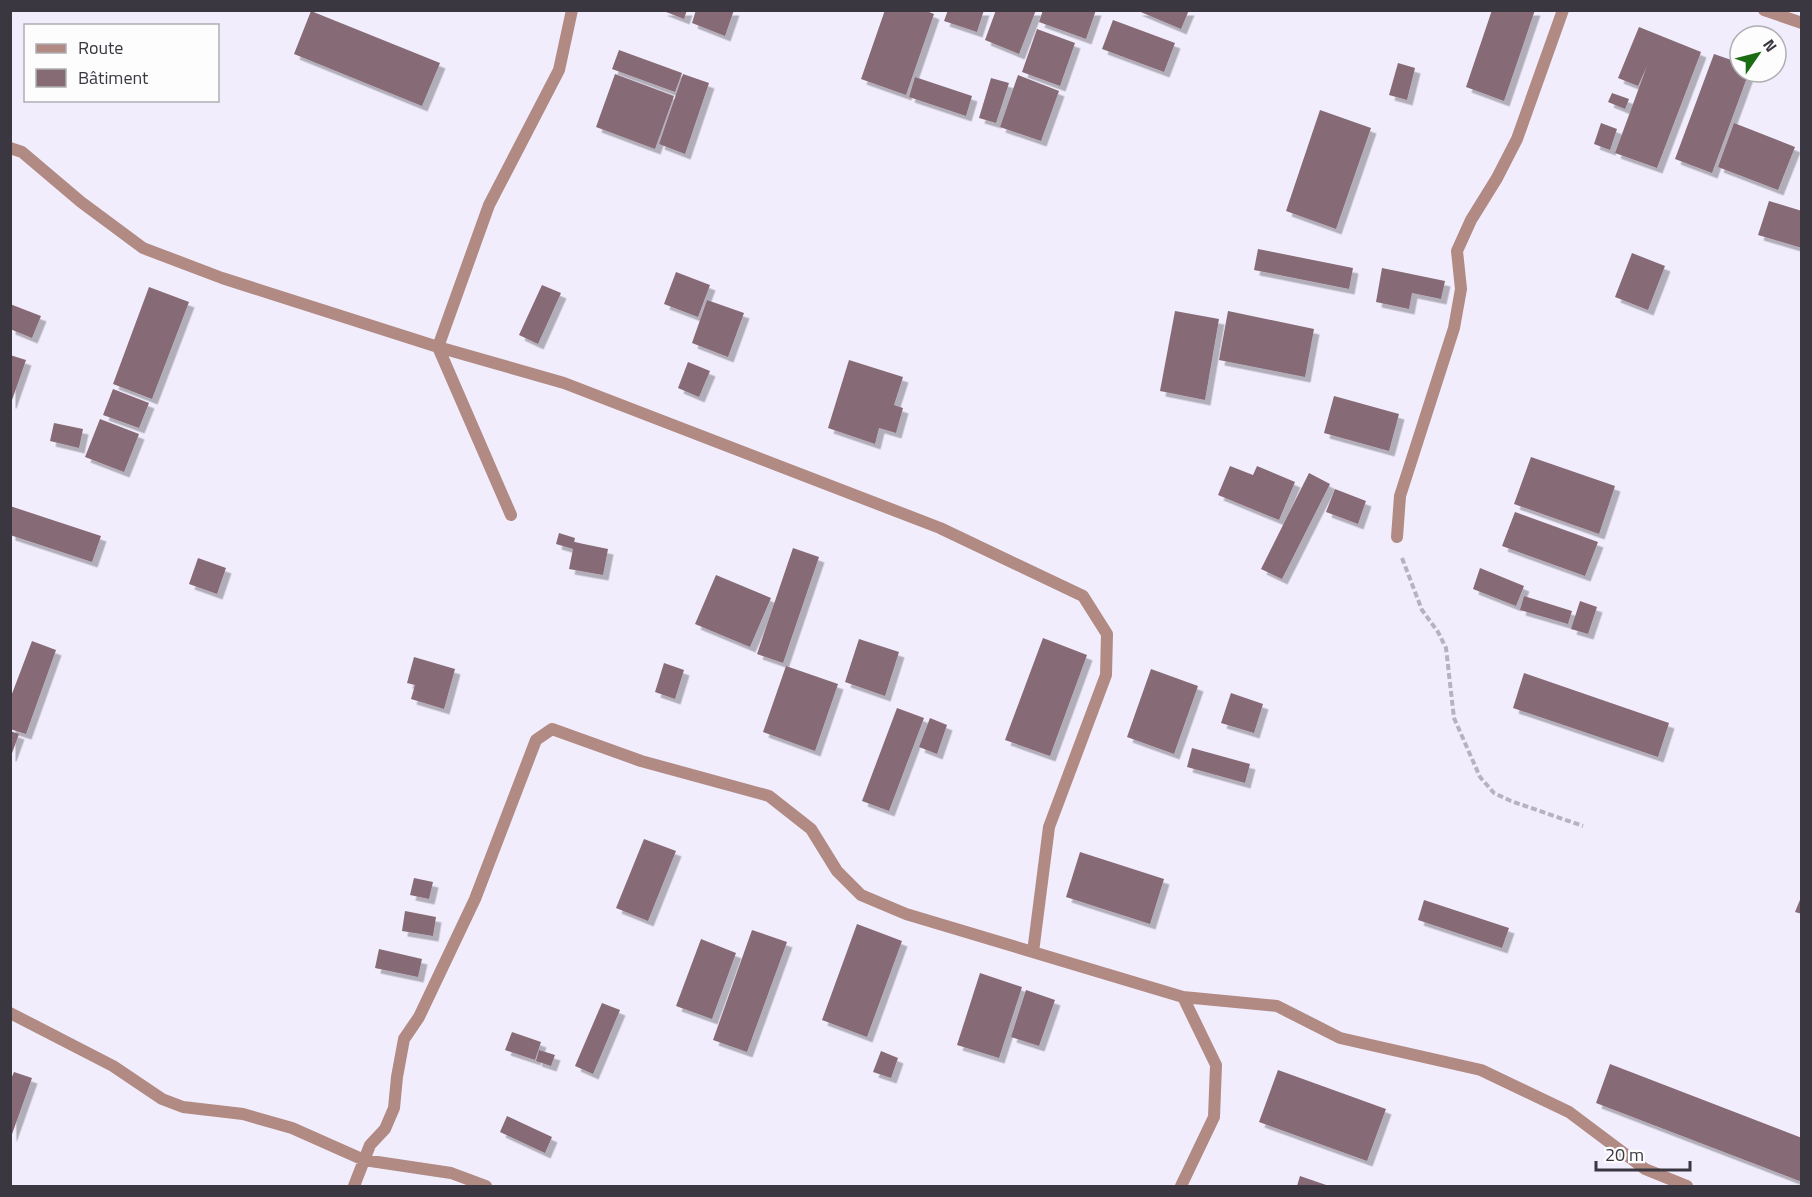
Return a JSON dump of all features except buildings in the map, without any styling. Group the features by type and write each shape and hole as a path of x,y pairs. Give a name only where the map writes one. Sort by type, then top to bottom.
{"street":[{"path":"511,515 438,347 489,205 560,70 572,10"},
{"path":"1397,537 1400,496 1454,328 1461,289 1457,251 1471,220 1497,178 1517,139 1563,10"},
{"path":"1764,10 1802,23"},
{"path":"10,148 22,152 81,202 143,248 222,278 438,347 564,383 940,528 1083,597 1107,634 1106,675 1049,827 1033,952"},
{"path":"354,1186 370,1145 385,1129 394,1108 404,1039 419,1017 474,899 536,740 552,729 641,761 769,796 811,829 837,871 861,895 906,914 1183,997 1277,1006 1340,1038 1481,1070 1569,1112 1645,1169 1687,1186"},
{"path":"1181,1186 1214,1118 1216,1065 1183,997"},
{"path":"10,1013 113,1066 162,1099 183,1107 243,1114 291,1128 364,1160 451,1173 486,1186"}],"path":[{"path":"1397,537 1406,573 1422,610 1446,648 1454,718 1480,777 1494,793 1583,826"}]}
